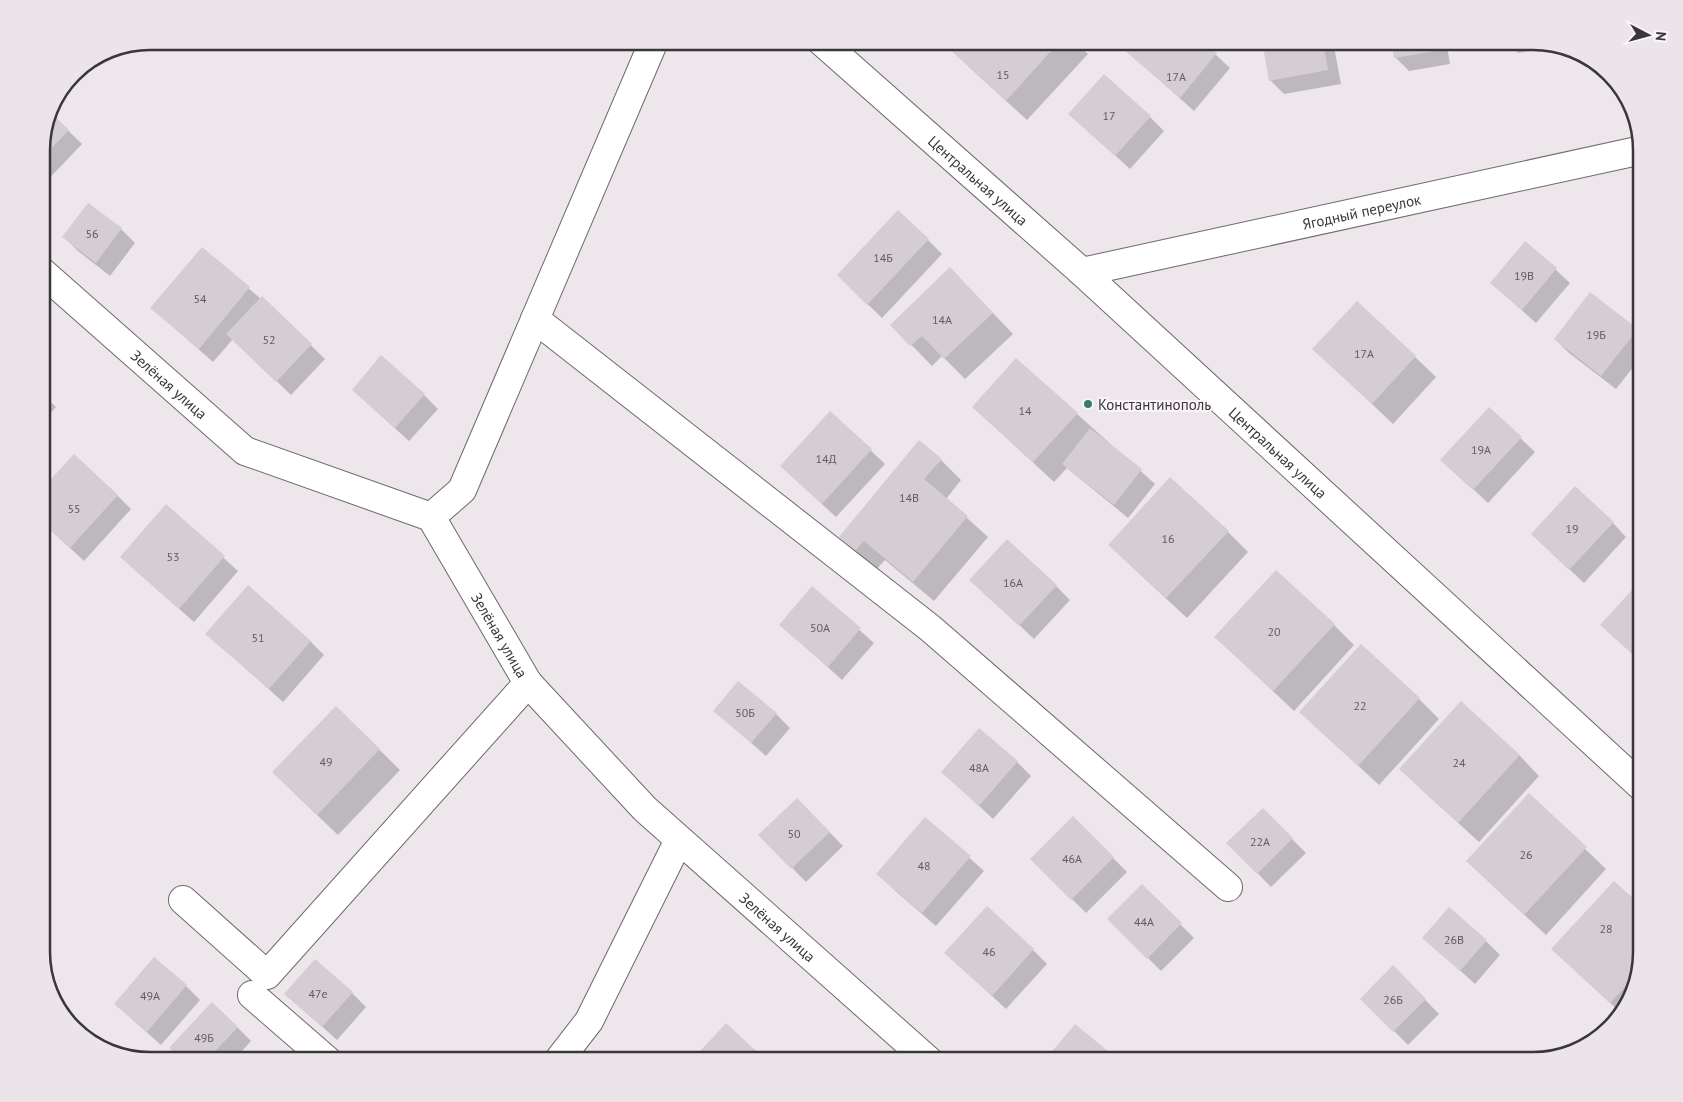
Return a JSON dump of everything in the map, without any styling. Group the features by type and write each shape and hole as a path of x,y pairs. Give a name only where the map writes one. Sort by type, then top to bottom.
{"street":[{"path":"431,517 462,490 650,50"},
{"name":"Центральная улица","path":"831,50 1082,272 1633,779"},
{"name":"Ягодный переулок","path":"1082,272 1633,152"},
{"name":"Зелёная улица","path":"50,278 245,451 431,517 528,683 645,810 918,1052"},
{"path":"535,319 930,628 1228,886"},
{"path":"183,900 267,975 528,683"},
{"path":"565,1052 589,1021 679,840"},
{"path":"252,995 318,1052"}],"building":[{"path":"950,50 1052,50 1006,101"},
{"path":"1124,50 1214,50 1217,53 1180,98"},
{"path":"1264,50 1325,50 1328,70 1269,81"},
{"path":"1393,50 1437,51 1394,58"},
{"path":"1104,74 1151,116 1115,156 1068,114"},
{"path":"55,117 69,130 50,150"},
{"path":"88,203 122,228 96,263 62,237"},
{"path":"898,210 929,239 867,305 837,275"},
{"path":"1525,241 1557,268 1522,310 1490,283"},
{"path":"202,247 250,287 199,349 150,308"},
{"path":"950,267 993,313 944,359 922,336 910,346 890,325"},
{"path":"1590,292 1633,325 1633,335 1601,376 1554,339"},
{"path":"262,296 312,344 276,382 226,334"},
{"path":"1357,301 1416,356 1372,404 1312,349"},
{"path":"381,355 425,394 395,428 352,390"},
{"path":"1016,358 1078,413 1033,462 972,407"},
{"path":"1489,407 1522,437 1473,490 1440,460"},
{"path":"830,411 872,449 822,504 780,466"},
{"path":"1090,428 1142,469 1114,505 1062,464"},
{"path":"919,440 942,459 924,479 968,516 913,582 864,541 855,551 839,537"},
{"path":"74,454 118,495 70,548 50,530 50,480"},
{"path":"1170,477 1229,531 1166,598 1108,545"},
{"path":"1575,486 1614,522 1569,570 1531,534"},
{"path":"166,504 225,556 179,609 120,557"},
{"path":"1007,539 1057,585 1019,626 969,580"},
{"path":"1276,570 1335,624 1273,691 1214,637"},
{"path":"248,585 311,641 269,689 205,634"},
{"path":"812,586 861,628 828,667 779,625"},
{"path":"1633,591 1633,649 1630,652 1600,625"},
{"path":"1361,644 1420,698 1358,766 1299,712"},
{"path":"738,681 777,713 751,743 713,711"},
{"path":"1461,701 1520,755 1458,823 1399,769"},
{"path":"336,706 380,749 317,815 272,772"},
{"path":"979,728 1018,761 979,806 941,772"},
{"path":"1529,793 1587,847 1524,915 1466,861"},
{"path":"797,798 830,832 791,869 758,835"},
{"path":"1263,808 1293,838 1257,874 1226,843"},
{"path":"1073,816 1114,857 1071,900 1030,859"},
{"path":"925,817 971,856 922,913 876,874"},
{"path":"1614,881 1633,898 1633,952 1630,978 1628,983 1610,1003 1551,949"},
{"path":"1142,884 1182,923 1147,959 1107,919"},
{"path":"987,906 1034,949 992,996 944,953"},
{"path":"1449,907 1487,940 1460,971 1422,938"},
{"path":"154,957 187,985 147,1032 114,1004"},
{"path":"315,959 353,992 322,1027 284,994"},
{"path":"1393,965 1426,999 1393,1032 1360,999"},
{"path":"212,1002 238,1027 214,1052 173,1052 169,1048"},
{"path":"726,1023 757,1052 699,1052"},
{"path":"1075,1024 1109,1052 1052,1052"}],"place":[{"name":"Константинополь","path":"1088,404"}]}
